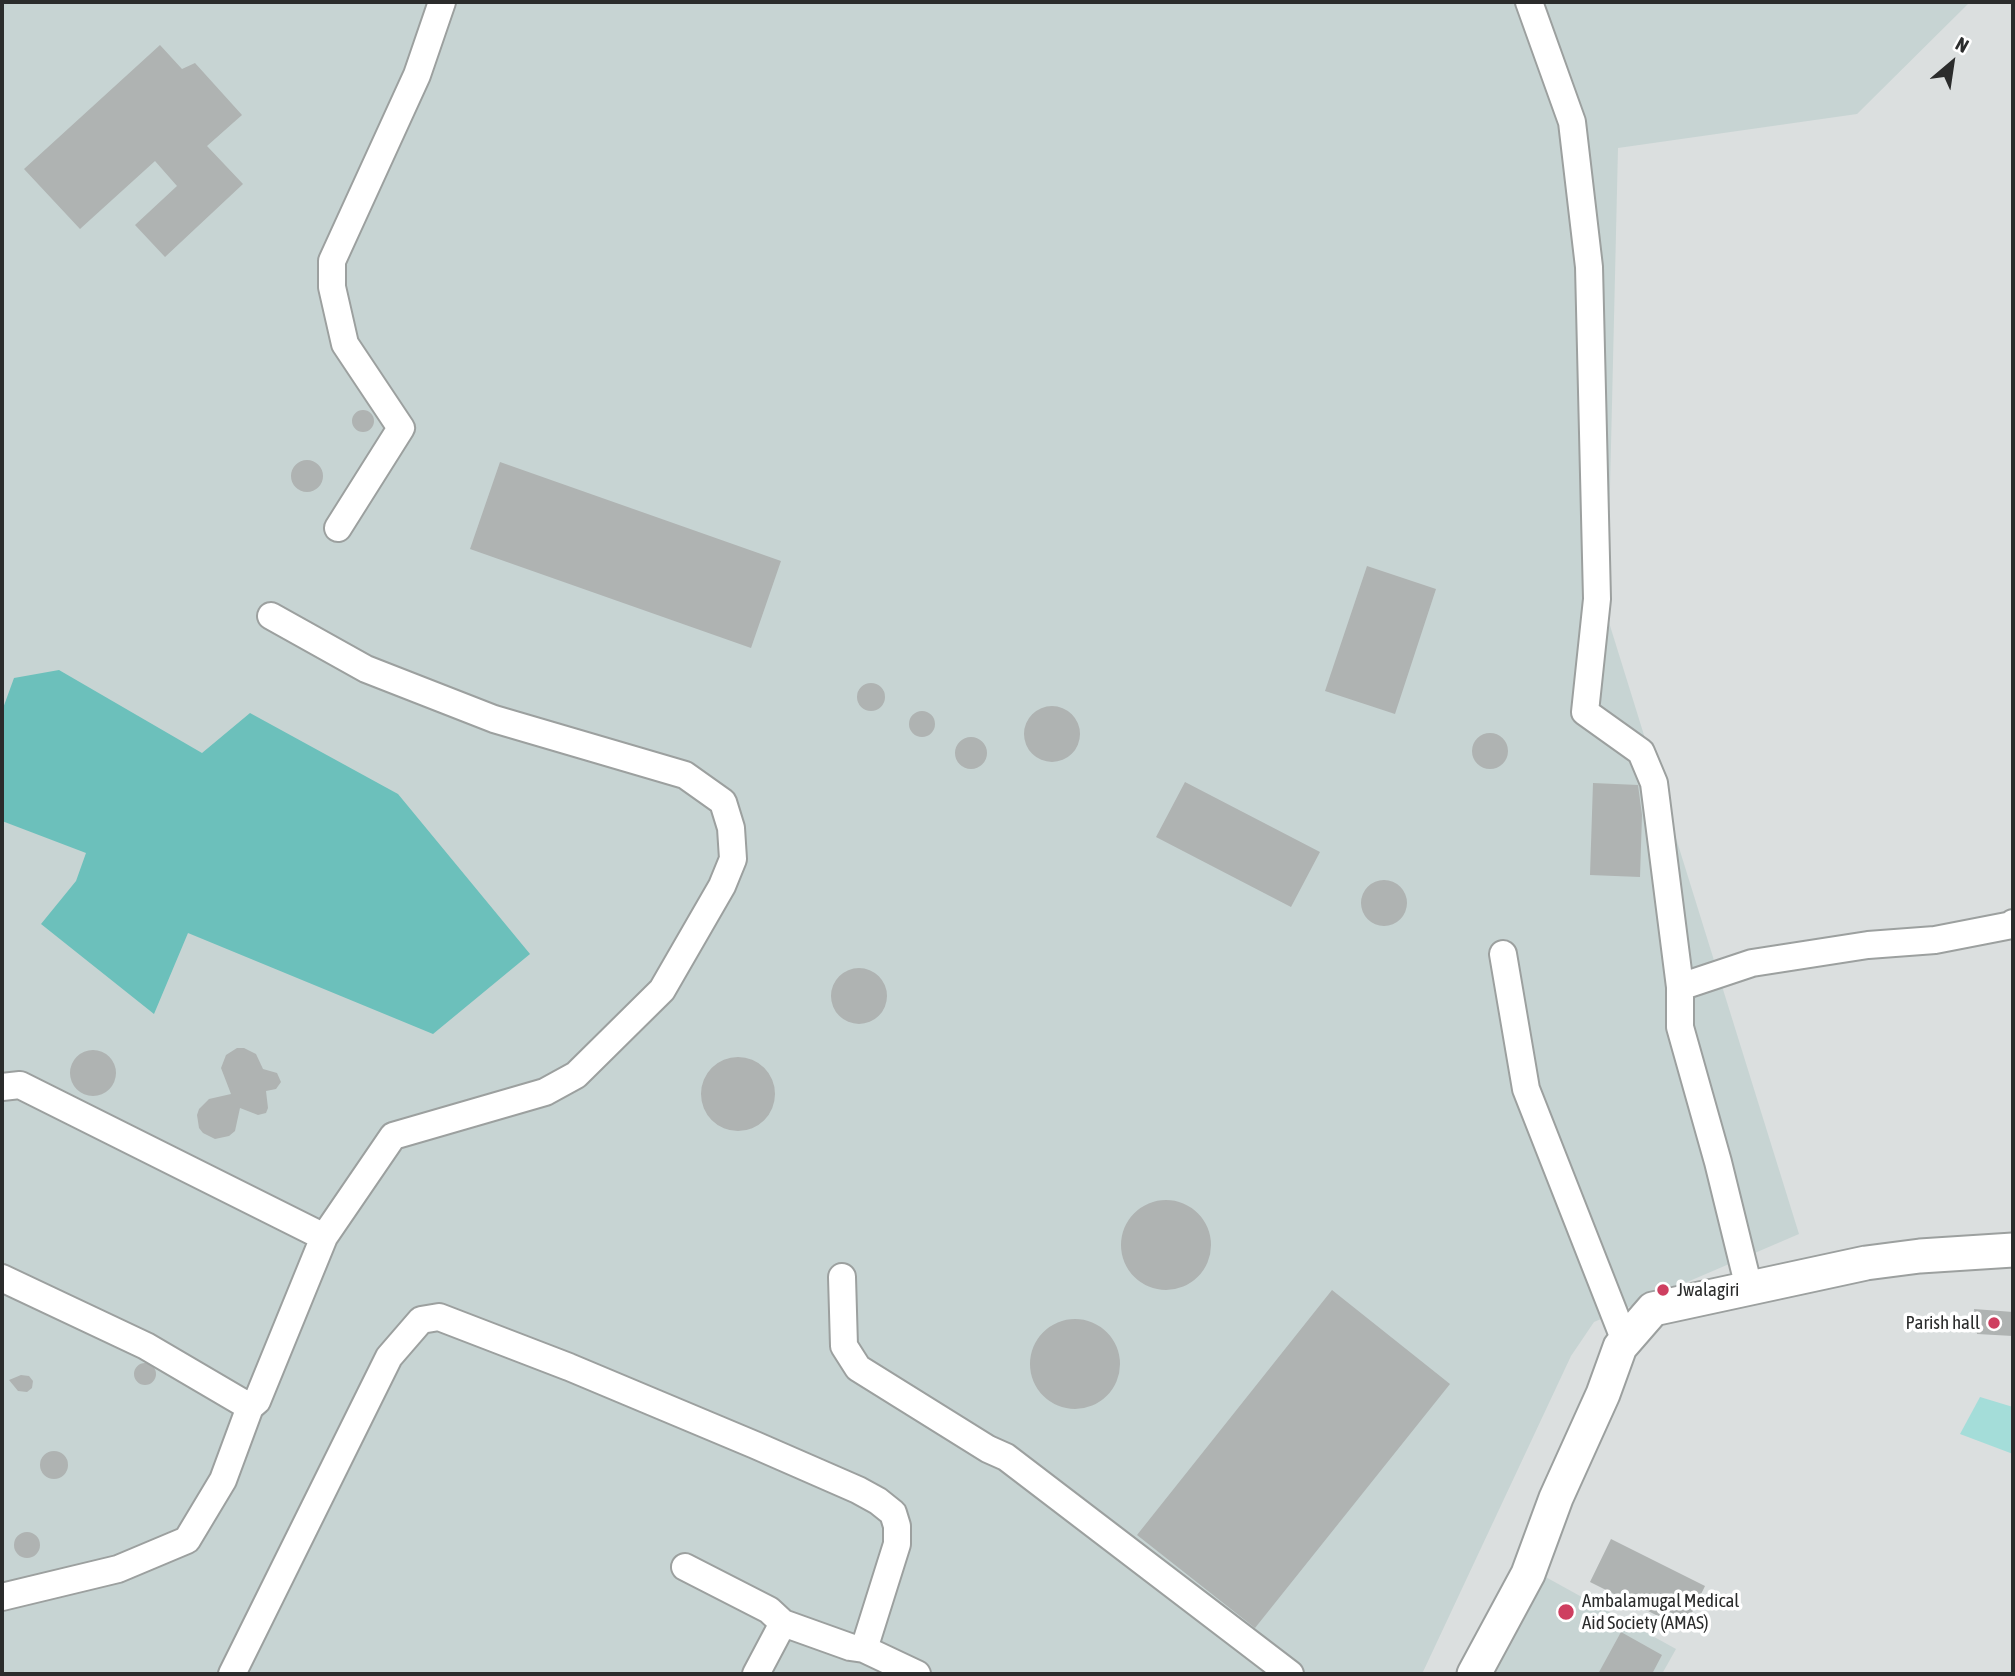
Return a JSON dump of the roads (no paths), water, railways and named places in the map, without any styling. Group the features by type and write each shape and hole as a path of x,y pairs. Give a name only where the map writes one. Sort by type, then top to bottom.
{"main road":[{"path":"1474,1674 1528,1574 1556,1498 1603,1394 1620,1347 1653,1309 1866,1263 1920,1256 2013,1250"}],"street":[{"path":"338,528 401,428 345,344 332,287 332,261 417,75 442,2"},
{"path":"1529,2 1572,122 1589,267 1597,599 1586,712 1641,752 1654,783 1680,987 1680,1027 1749,1288"},
{"path":"2,1597 118,1569 187,1540 223,1480 250,1407 257,1401 324,1237 393,1136 545,1092 576,1075 662,990 722,886 733,859 730,828 723,802 685,775 494,719 366,669 271,617"},
{"path":"1680,987 1752,963 1867,945 1935,940 2013,923"},
{"path":"1503,954 1526,1089 1625,1341"},
{"path":"2,1087 20,1085 324,1237"},
{"path":"842,1277 844,1346 858,1368 988,1449 1006,1457 1290,1674"},
{"path":"2,1278 146,1346 250,1407"},
{"path":"232,1674 389,1357 421,1320 439,1317 680,1414 877,1500 893,1513 897,1526 897,1544 864,1649"},
{"path":"685,1567 769,1610 783,1622 850,1647 864,1649 918,1674"},
{"path":"757,1674 783,1622"}],"place":[{"name":"Jwalagiri","path":"1663,1290"},
{"name":"Parish hall","path":"1994,1323"},
{"name":"Ambalamugal Medical Aid Society (AMAS)","path":"1566,1612"}]}
